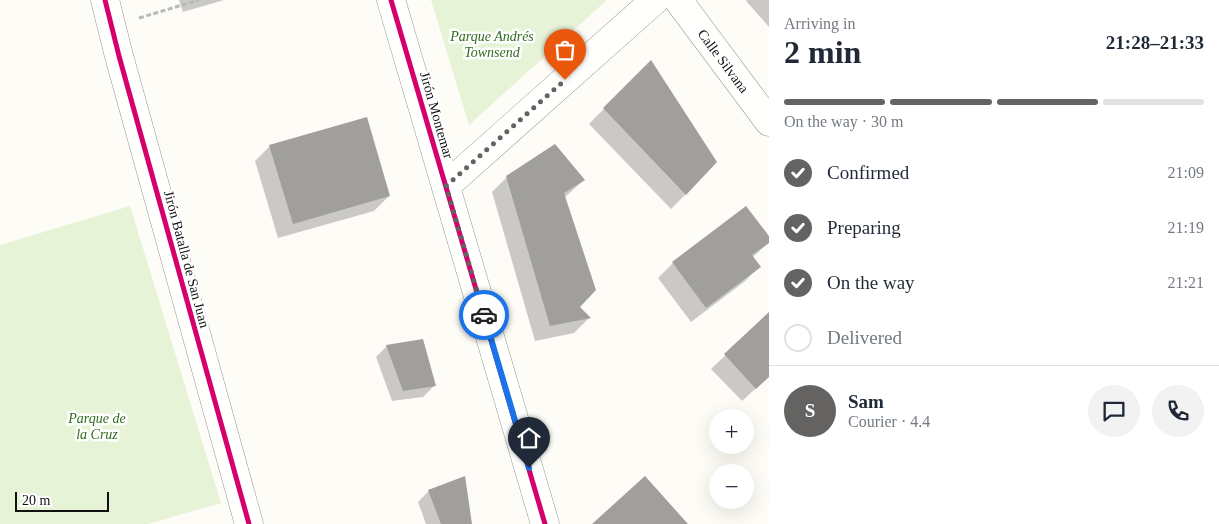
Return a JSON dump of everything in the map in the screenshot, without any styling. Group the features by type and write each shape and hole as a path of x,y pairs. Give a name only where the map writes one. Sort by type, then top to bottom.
{"street":[{"name":"Jirón Batalla de San Juan","path":"105,0 249,524"},
{"name":"Jirón Montemar","path":"391,0 545,524"},
{"path":"446,186 655,0"},
{"name":"Calle Silvana","path":"678,0 769,122"}],"path":[{"path":"112,26 199,0"}],"green space":[{"name":"Parque Andrés Townsend","path":"431,0 607,0 469,125"},
{"name":"Parque de la Cruz","path":"130,206 221,503 148,524 0,524 0,245"}],"building":[{"path":"651,60 717,162 686,195 603,108"},
{"path":"367,117 390,196 293,224 269,145"},
{"path":"555,144 585,180 564,193 596,290 580,307 591,318 550,326 506,176"},
{"path":"746,206 769,236 769,243 752,255 761,267 706,308 672,262"},
{"path":"769,312 769,377 756,389 724,354"},
{"path":"423,339 436,386 403,391 386,345"},
{"path":"465,476 472,524 441,524 428,490"},
{"path":"645,476 688,524 592,524"}],"cycle path":[{"path":"105,0 249,524"},
{"path":"391,0 545,524"}],"way so far":[{"path":"484,315 446,186 565,80"}],"route":[{"path":"484,315 529,468"}]}
